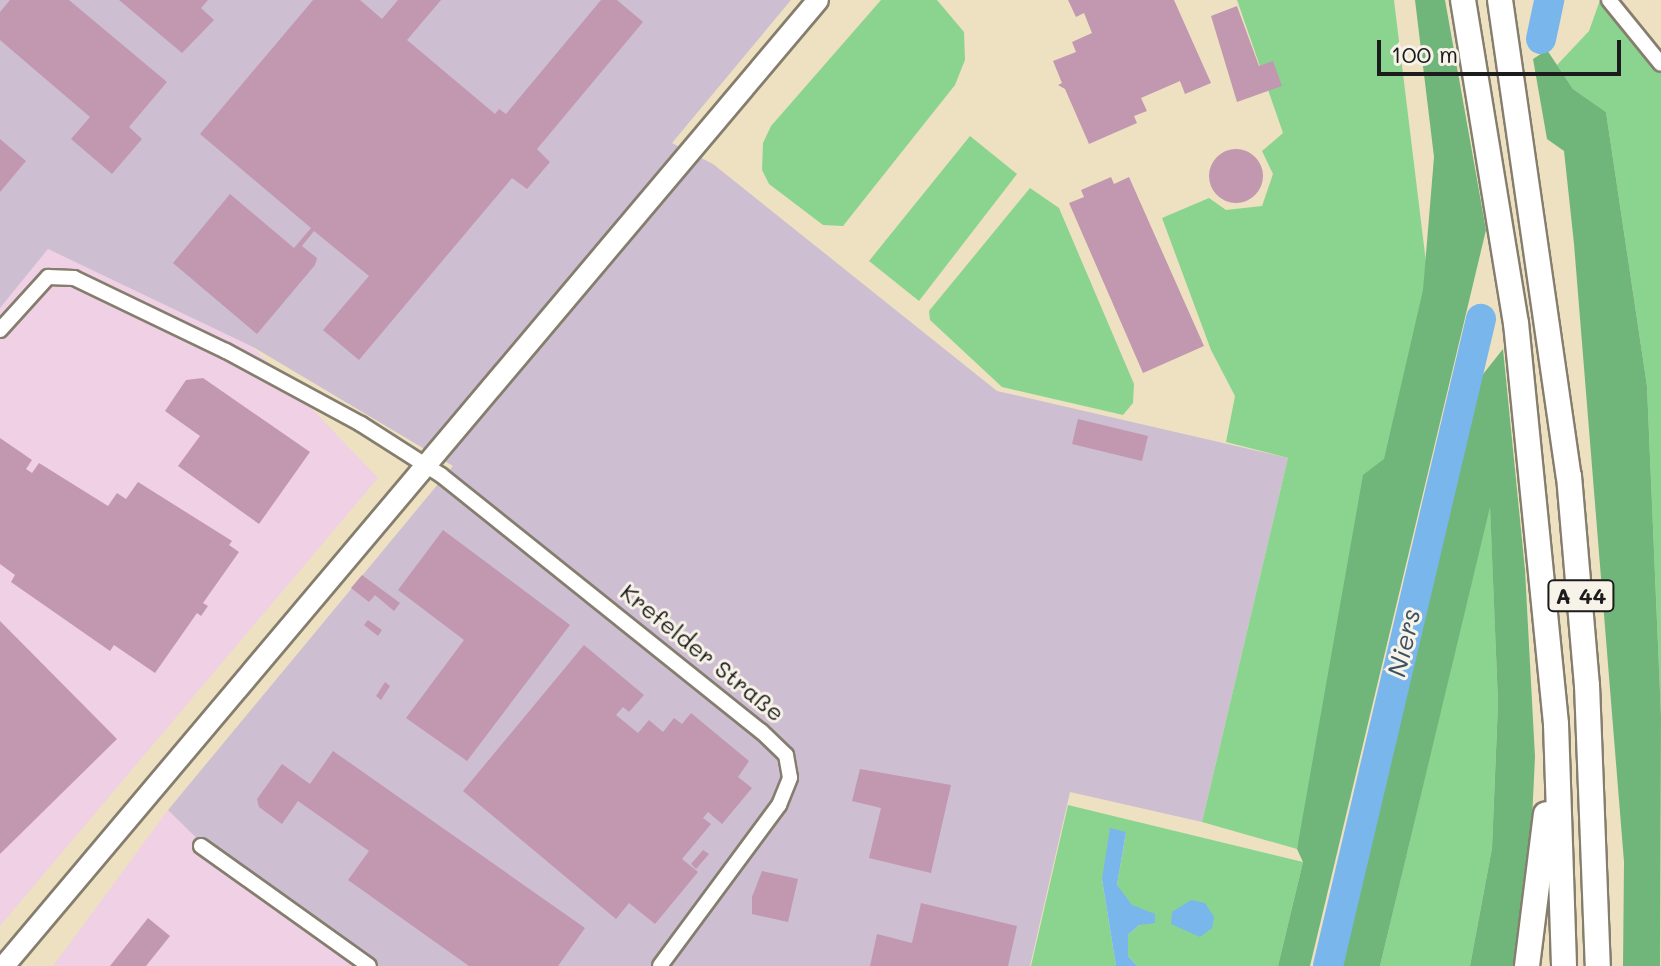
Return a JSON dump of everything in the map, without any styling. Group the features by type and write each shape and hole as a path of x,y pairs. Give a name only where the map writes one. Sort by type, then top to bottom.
{"highway":[{"name":"A 44","path":"1463,0 1516,323 1556,724 1564,966"},
{"name":"A 44","path":"1500,0 1569,476 1587,685 1598,966"},
{"path":"1527,966 1556,724"}],"street":[{"path":"4,966 818,0"},
{"path":"1609,0 1661,64"},
{"name":"Krefelder Straße","path":"0,330 48,277 74,278 226,351 425,464 786,755 790,778 779,805 660,966"},
{"path":"201,846 369,966"}],"shaded area":[{"path":"0,0 791,0 672,143 713,164 997,391 1288,458 1202,822 1070,792 1030,966 356,966 245,886 168,810 453,466 253,347 48,249 0,308"},
{"path":"48,249 253,347 378,478 0,926 0,308"},
{"path":"168,810 245,886 356,966 53,966"}],"green space":[{"path":"881,0 937,0 964,32 965,60 955,85 843,226 823,225 769,184 762,170 763,143 771,126"},
{"path":"1237,0 1394,0 1431,303 1297,849 1202,822 1288,458 1226,442 1235,396 1211,350 1162,218 1209,198 1226,210 1262,206 1273,174 1262,151 1283,133"},
{"path":"1415,0 1445,0 1486,230 1310,966 1278,966 1303,862 1297,849 1363,475 1384,459 1423,290 1434,157"},
{"path":"1600,0 1618,0 1661,49 1661,715 1647,386 1606,112 1573,89 1557,65 1589,31"},
{"path":"1547,50 1573,89 1606,112 1647,386 1661,715 1660,966 1623,966 1624,862 1574,244 1564,151 1547,139 1533,59"},
{"path":"970,136 1017,174 919,301 869,261"},
{"path":"1030,188 1059,208 1134,384 1133,403 1123,415 1002,387 930,320 929,311"},
{"path":"1503,349 1525,570 1535,757 1529,882 1514,966 1470,966 1492,848 1498,703 1490,507 1380,966 1338,966 1443,507 1480,378"},
{"path":"1490,503 1498,703 1492,848 1470,966 1380,966"},
{"path":"1068,805 1303,862 1278,966 1137,966 1128,956 1128,935 1139,925 1117,885 1126,832 1102,879 1116,966 1031,966"}],"water":[{"path":"1110,828 1126,832 1117,885 1132,905 1155,914 1155,923 1139,925 1128,935 1128,956 1137,966 1116,966 1102,879"},
{"path":"1191,900 1205,903 1214,917 1212,928 1200,937 1171,924 1172,912"}],"building":[{"path":"10,0 69,0 167,82 129,127 142,139 112,174 71,139 90,117 0,40 0,12"},
{"path":"119,0 208,0 201,8 214,20 182,53"},
{"path":"313,0 360,0 382,19 398,0 441,0 407,40 495,114 499,109 506,114 601,0 617,0 643,22 537,149 550,162 527,189 512,178 359,360 323,330 369,276 314,231 302,246 317,258 315,265 257,334 173,263 230,194 294,248 311,228 200,134"},
{"path":"1068,0 1174,0 1211,83 1185,94 1180,81 1141,98 1147,111 1134,116 1137,123 1089,144 1065,89 1058,85 1062,83 1053,61 1076,52 1072,42 1092,33 1084,13 1076,17"},
{"path":"1237,6 1259,66 1273,61 1282,86 1237,102 1211,16"},
{"path":"0,139 26,161 0,192"},
{"path":"1236,149 1255,157 1263,176 1255,195 1236,203 1217,195 1209,176 1217,157"},
{"path":"1111,177 1114,184 1129,177 1204,346 1143,373 1069,203 1084,197 1081,190"},
{"path":"203,378 310,452 259,524 178,466 200,436 165,411 186,380"},
{"path":"1078,419 1148,436 1142,461 1072,444"},
{"path":"0,438 32,460 26,469 32,473 39,463 108,506 117,493 126,499 138,482 232,541 229,545 239,552 203,603 208,606 201,616 197,613 155,673 114,645 110,651 11,582 15,575 0,564"},
{"path":"443,530 570,625 467,761 406,718 464,640 398,590"},
{"path":"362,575 400,603 394,611 375,595 369,602 351,588"},
{"path":"368,620 382,630 378,636 364,625"},
{"path":"0,621 117,739 0,854"},
{"path":"584,645 644,695 629,712 623,707 616,715 638,733 649,720 663,732 674,718 682,724 691,713 749,761 738,777 752,788 722,824 708,812 703,818 711,824 682,859 698,872 655,924 629,903 616,919 463,791"},
{"path":"385,682 390,686 381,700 376,696"},
{"path":"333,751 585,928 558,966 469,966 348,880 369,851 298,801 282,824 259,807 257,799 282,764 310,784"},
{"path":"860,769 951,785 931,873 869,858 881,808 852,801"},
{"path":"703,850 709,854 696,869 691,864"},
{"path":"762,871 798,879 788,922 752,914 752,897"},
{"path":"921,903 1017,926 1008,966 870,966 877,934 912,943"},
{"path":"148,918 170,936 146,966 110,966"}],"waterway":[{"name":"Niers","path":"1541,39 1549,0"},
{"name":"Niers","path":"1328,966 1481,319"}]}
